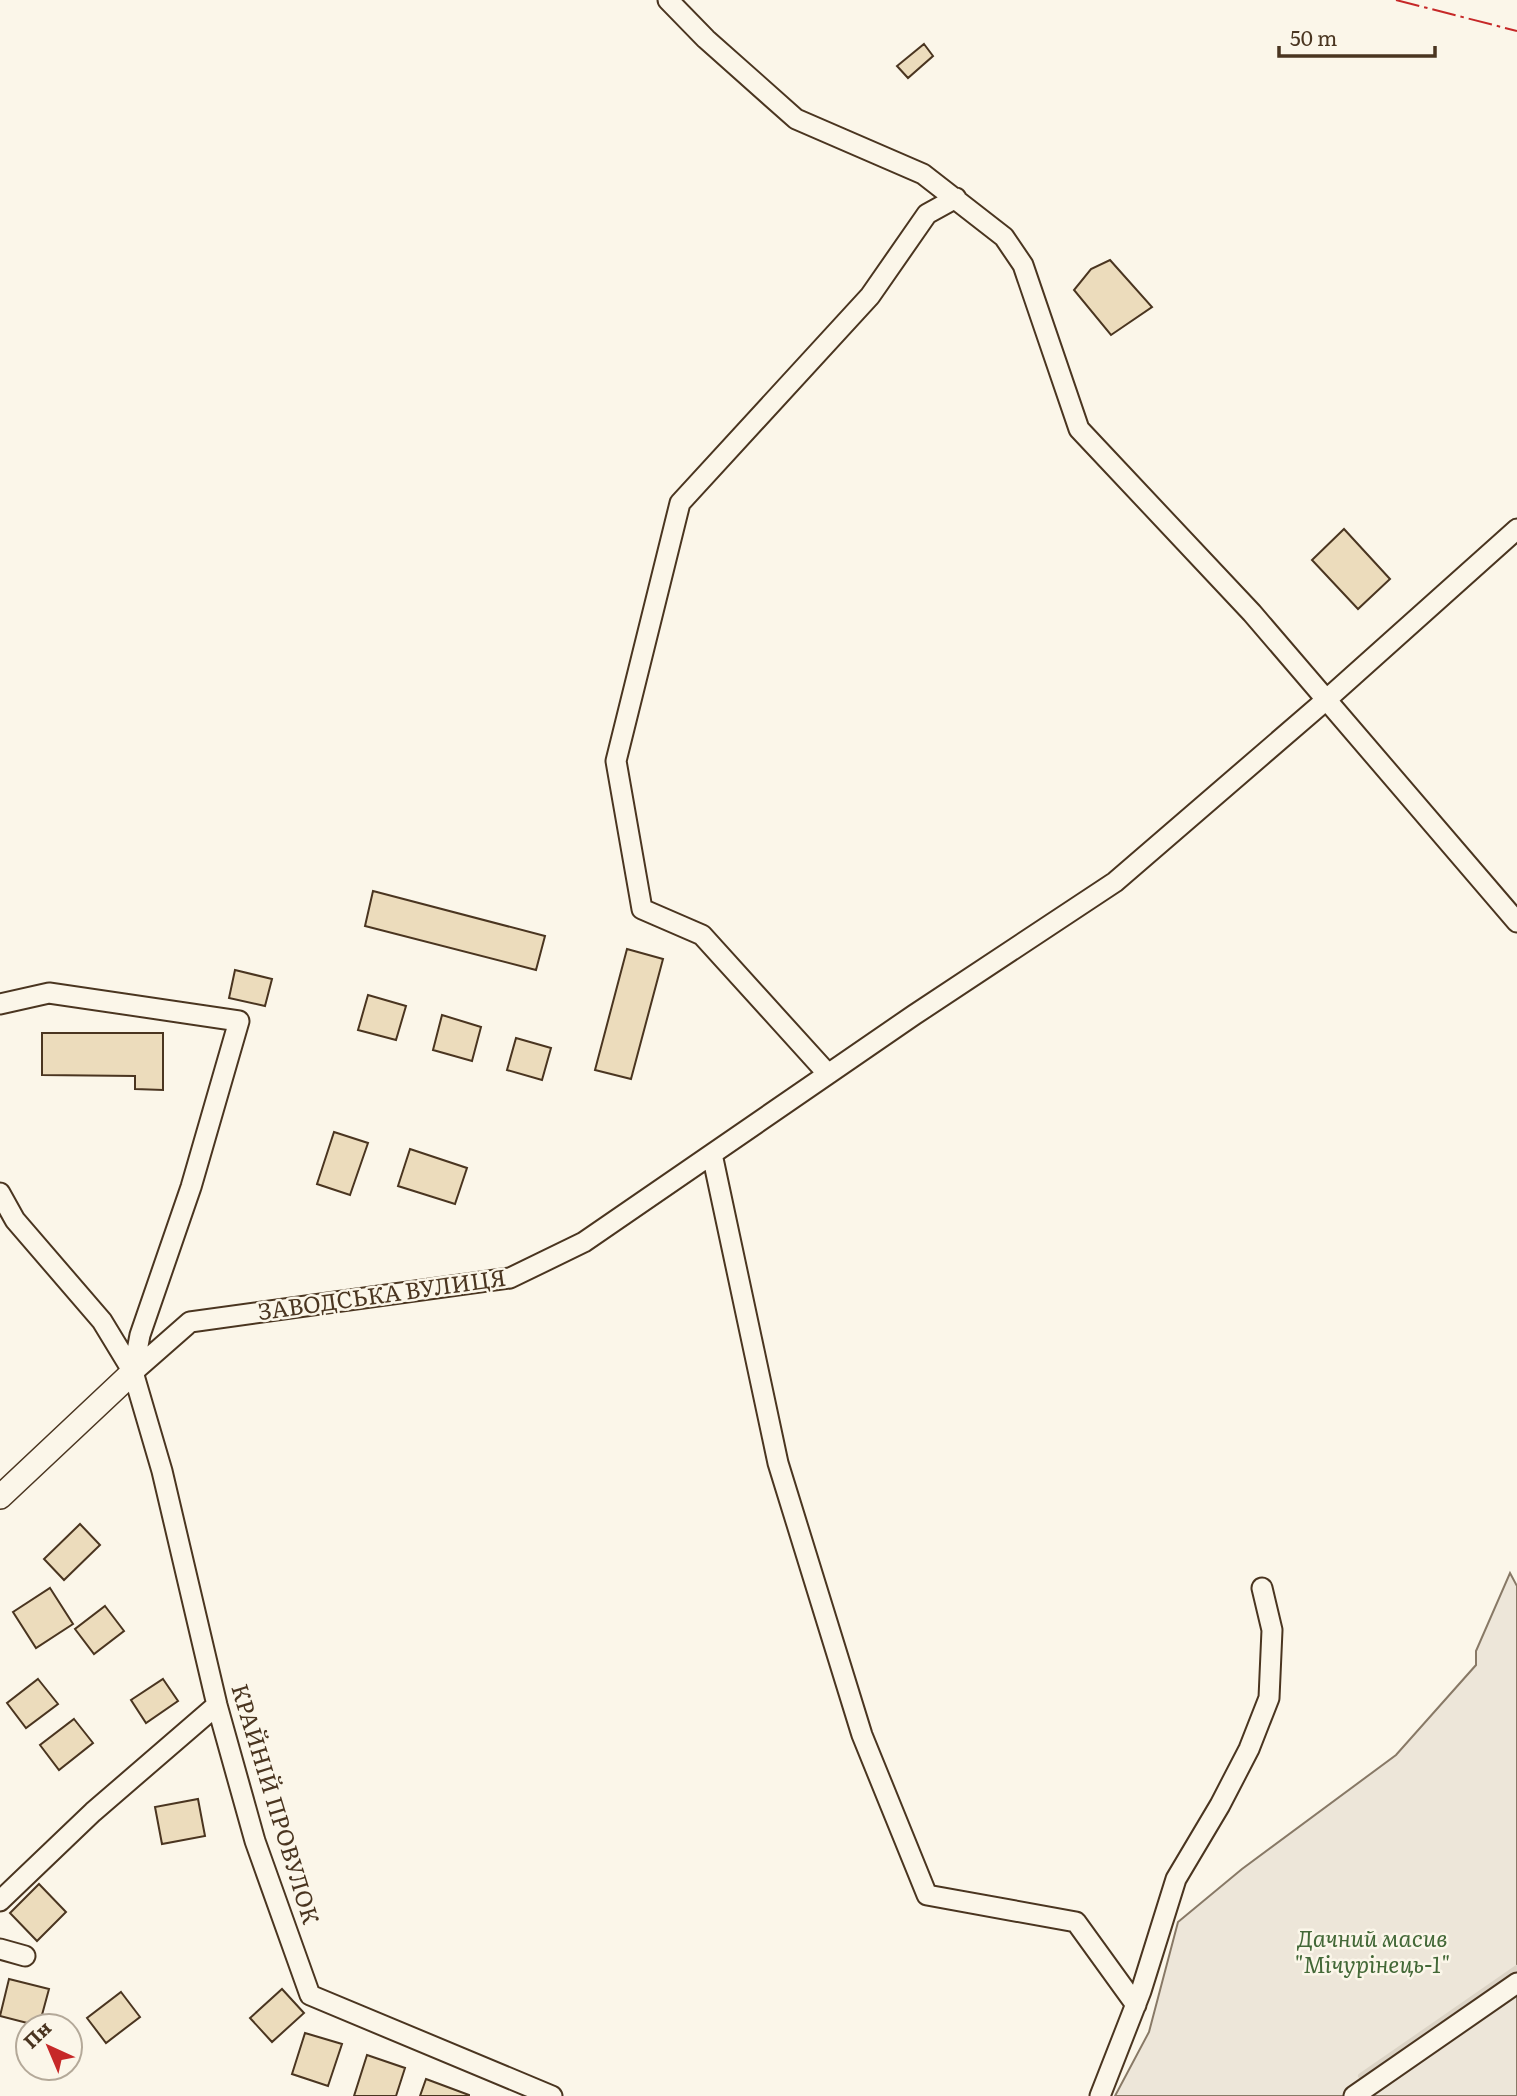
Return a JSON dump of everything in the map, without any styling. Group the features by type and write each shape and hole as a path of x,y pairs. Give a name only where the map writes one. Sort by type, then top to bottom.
{"street":[{"path":"668,0 706,39 796,119 923,174 1004,237 1023,265 1079,429 1252,612 1517,922"},
{"path":"834,1070 702,935 642,909 616,761 680,503 870,296 927,214 956,198"},
{"name":"ЗАВОДСЬКА ВУЛИЦЯ","path":"0,1497 190,1322 510,1278 584,1242 1115,881 1326,700 1517,529"},
{"path":"0,1004 49,993 239,1021 191,1187 141,1335 133,1372"},
{"path":"712,1154 778,1463 862,1735 926,1895 1076,1922 1136,2005"},
{"path":"0,1193 15,1220 102,1321 133,1372"},
{"name":"КРАЙНІЙ ПРОВУЛОК","path":"133,1372 162,1471 217,1705 255,1841 310,1995 552,2096"},
{"path":"1100,2096 1136,2005 1176,1879 1220,1805 1249,1749 1269,1698 1272,1630 1262,1588"},
{"path":"0,1901 93,1812 217,1705"},
{"path":"0,1949 25,1956"},
{"path":"1354,2096 1517,1983"}],"green space":[{"name":"Дачний масив \"Мічурінець-1\"","path":"1510,1573 1517,1586 1517,2096 1115,2096 1149,2032 1178,1922 1242,1869 1396,1755 1476,1665 1476,1651"}],"building":[{"path":"924,44 933,56 908,78 897,66"},
{"path":"1110,260 1152,307 1111,335 1074,290 1091,269"},
{"path":"1344,529 1390,579 1358,609 1312,560"},
{"path":"373,891 545,936 536,970 365,926"},
{"path":"627,949 663,959 631,1079 595,1070"},
{"path":"235,970 272,979 265,1006 229,998"},
{"path":"368,995 406,1006 396,1040 358,1030"},
{"path":"442,1015 481,1027 472,1061 433,1050"},
{"path":"42,1033 163,1033 163,1090 135,1089 135,1076 42,1075"},
{"path":"516,1038 551,1048 542,1080 507,1070"},
{"path":"334,1132 368,1143 350,1195 317,1184"},
{"path":"410,1149 467,1168 455,1204 398,1186"},
{"path":"80,1524 100,1545 64,1580 44,1559"},
{"path":"50,1588 73,1624 36,1648 13,1612"},
{"path":"105,1606 124,1631 94,1654 75,1629"},
{"path":"38,1679 58,1704 26,1728 7,1703"},
{"path":"163,1679 178,1701 146,1723 131,1700"},
{"path":"74,1719 93,1743 59,1770 40,1745"},
{"path":"198,1799 205,1836 162,1844 155,1807"},
{"path":"39,1884 66,1912 37,1941 10,1913"},
{"path":"9,1979 49,1989 43,2012 14,2012 14,2020 0,2016"},
{"path":"282,1989 304,2013 272,2042 250,2018"},
{"path":"121,1992 140,2017 106,2043 87,2018"},
{"path":"305,2033 342,2044 328,2086 292,2074"},
{"path":"367,2055 405,2068 396,2096 354,2096"},
{"path":"426,2079 469,2095 469,2096 420,2096"}],"waterway":[{"path":"1361,2076 1517,1968"}],"power":[{"path":"1396,0 1517,31"}]}
